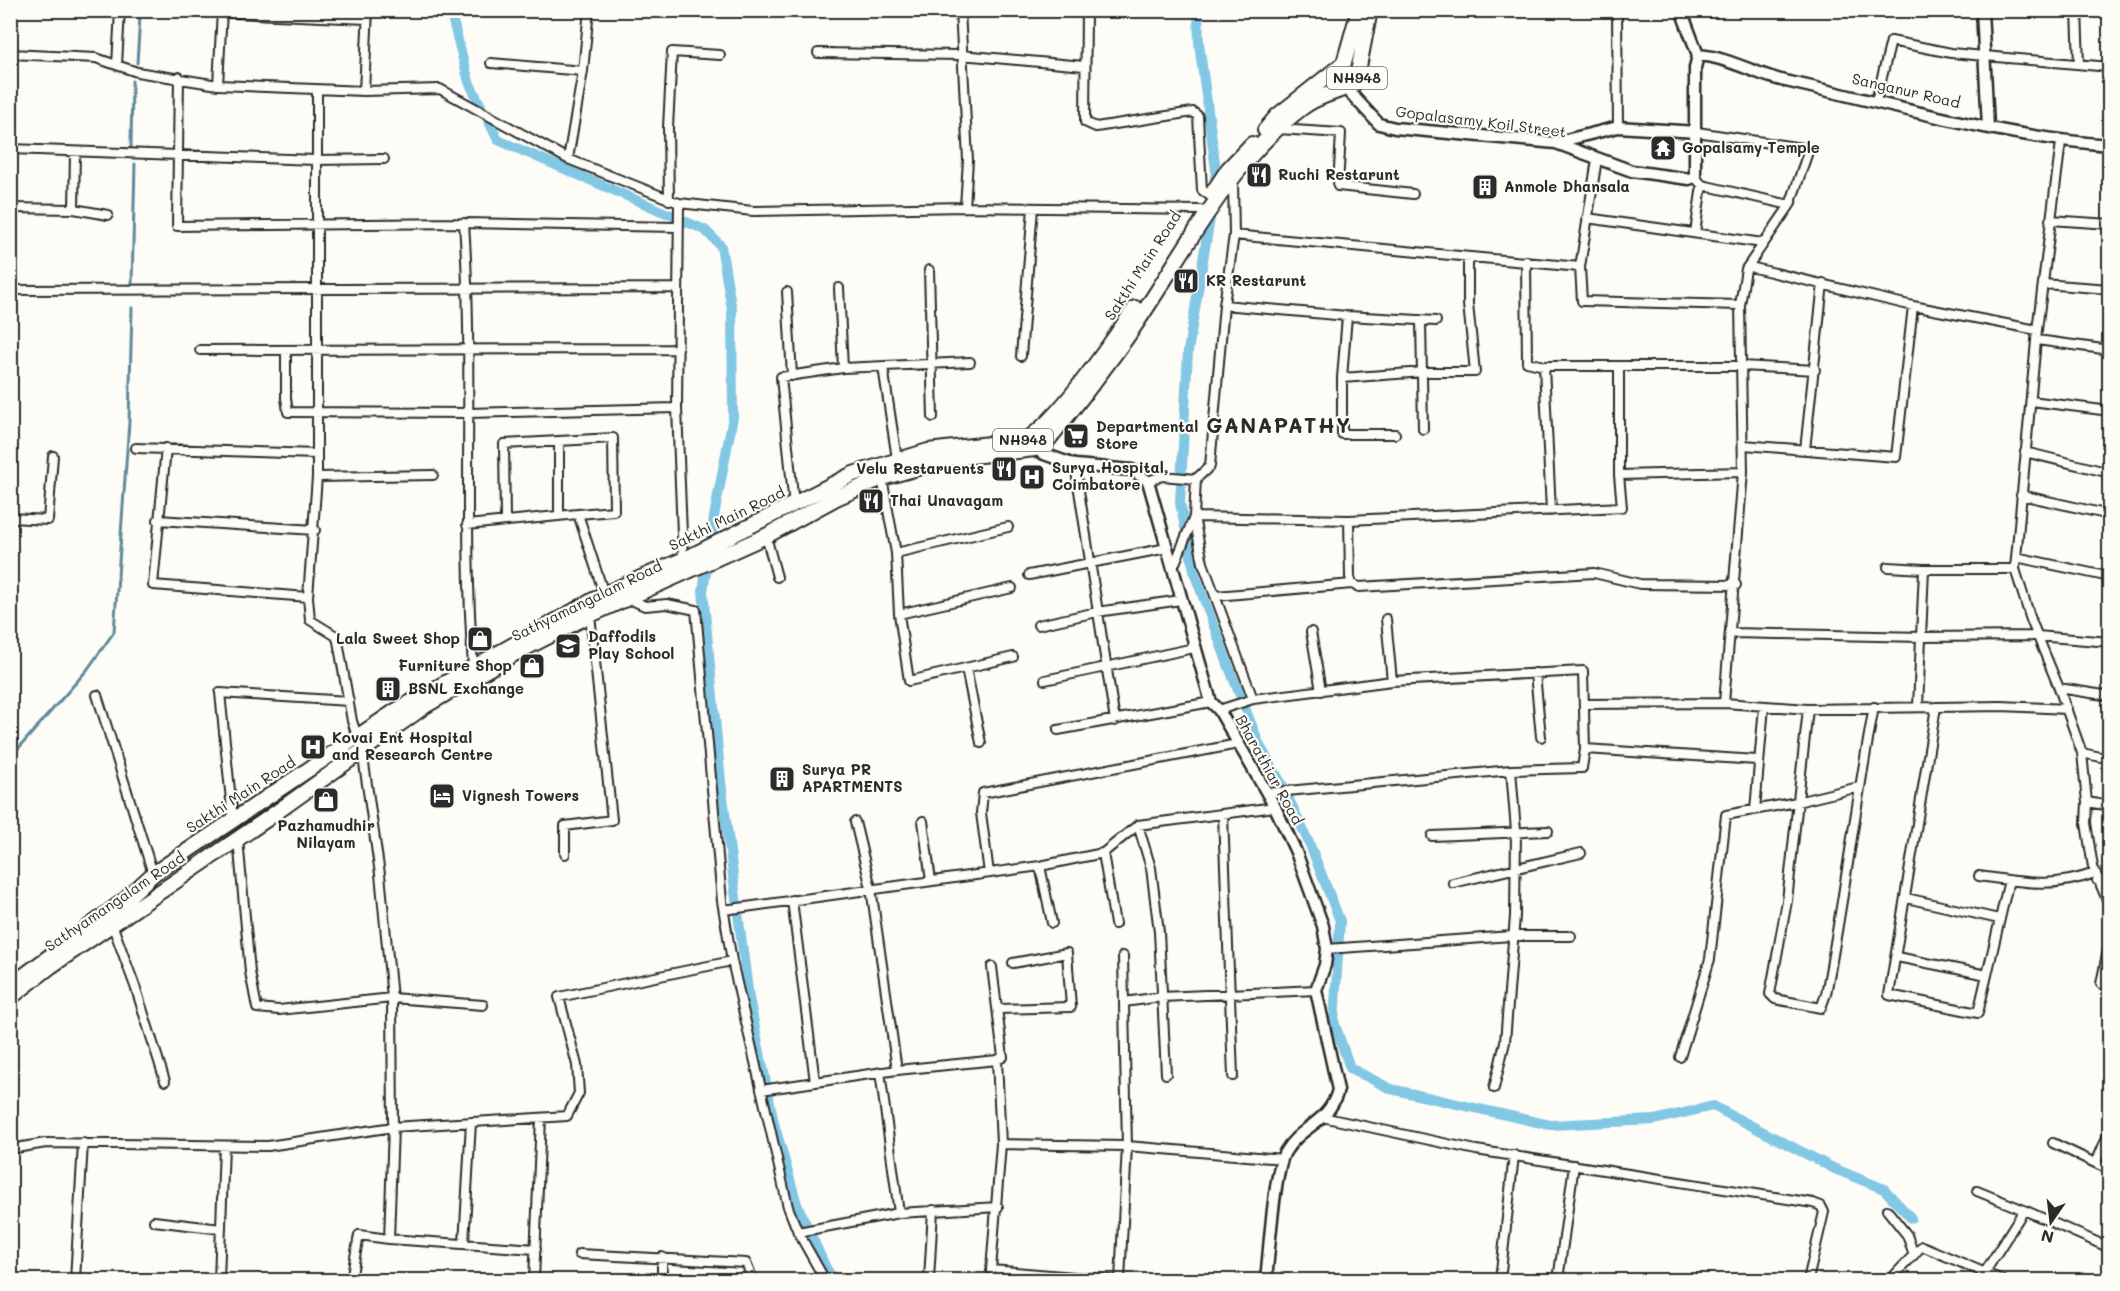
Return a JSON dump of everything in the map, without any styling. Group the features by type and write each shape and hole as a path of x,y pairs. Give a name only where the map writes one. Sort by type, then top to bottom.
{"highway":[{"name":"Sakthi Main Road","path":"10,986 125,900 153,874 233,820 360,744 397,710 604,594 685,563 732,536 854,474 928,451 1030,444 1116,337 1200,210 1277,116 1344,63 1364,14"},
{"name":"NH948","path":"1231,174 1305,106 1325,94 1353,85 1357,77 1364,14"},
{"name":"NH948","path":"1030,444 1049,439 1129,334 1196,232 1214,195"},
{"name":"Sathyamangalam Road","path":"10,998 51,966 238,839 360,744 463,683 590,615 627,598 685,563 729,553 836,498 882,478 953,458 1030,444"}],"main road":[{"path":"1681,10 1698,55 1695,68 1698,181"},
{"path":"1982,10 1988,127"},
{"name":"Sanganur Road","path":"1698,55 1715,57 1763,76 1988,127 2061,142 2109,145"},
{"name":"Gopalasamy Koil Street","path":"1332,73 1379,124 1395,128 1556,142 1632,171 1698,181"},
{"path":"1556,142 1618,127 1697,132"},
{"path":"1030,444 1075,465 1132,470 1148,481"},
{"name":"Bharathiar Road","path":"1148,481 1194,648 1218,707 1275,807 1296,852 1323,926 1328,949 1316,990"},
{"path":"1266,1281 1282,1159 1292,1142 1334,1106 1338,1090 1316,990"}],"street":[{"path":"117,64 120,10"},
{"path":"165,10 367,15 364,91"},
{"path":"568,159 583,72 589,10"},
{"path":"960,10 968,160 965,207"},
{"path":"1086,10 1084,122 1096,126 1187,111 1198,116 1202,190 1214,195"},
{"path":"1617,10 1618,127"},
{"path":"2077,10 2079,64"},
{"path":"218,85 222,12"},
{"path":"1876,101 1891,41 1984,57 2109,67"},
{"path":"669,200 668,127 672,52 720,56"},
{"path":"818,53 961,55 1084,66"},
{"path":"10,54 96,58 137,72 218,85 364,91 440,89 568,159 679,203 753,211 965,207 1200,210"},
{"path":"491,63 583,72"},
{"path":"178,77 177,226 464,223 677,227"},
{"path":"317,90 315,223 317,477 315,530 308,597 310,620 336,636 360,744 380,874 392,998 393,1127 389,1239"},
{"path":"1278,129 1341,133 1338,186 1413,194"},
{"path":"1697,132 1809,149 1790,205 1763,243 1743,279 1740,305 1743,472 1725,703"},
{"path":"2061,142 2037,330 2015,569 2037,636 2059,688 2082,753 2087,802 2086,823 2096,877 2109,907"},
{"path":"10,149 316,160 384,159"},
{"path":"74,209 75,152"},
{"path":"1597,159 1580,267 1582,301 1740,305"},
{"path":"1231,174 1234,235 1224,305 1210,466 1195,479 1193,517 1203,562 1252,699"},
{"path":"1695,233 1698,181 1790,205"},
{"path":"679,203 677,408 685,563"},
{"path":"10,208 74,209 108,215"},
{"path":"1021,356 1033,208"},
{"path":"1587,218 1763,243"},
{"path":"2050,220 2109,224"},
{"path":"464,223 469,351 467,525 473,666"},
{"path":"1234,235 1580,267"},
{"path":"1342,378 1424,372 1475,372 1468,304 1468,257"},
{"path":"1526,261 1527,362 1544,366 1742,366 1815,370"},
{"path":"1750,267 1913,306 2037,330"},
{"path":"929,270 933,417"},
{"path":"1806,450 1823,283"},
{"path":"2043,284 2109,289"},
{"path":"10,290 678,288"},
{"path":"839,288 843,368"},
{"path":"787,292 792,376"},
{"path":"1224,305 1436,321"},
{"path":"1744,445 1896,457 1913,306"},
{"path":"1347,316 1342,378 1341,434 1395,434"},
{"path":"1421,321 1424,372 1423,429"},
{"path":"2037,340 2109,350"},
{"path":"200,350 678,350"},
{"path":"286,350 288,412 468,413 677,408"},
{"path":"794,506 781,377 843,368 931,362 970,362"},
{"path":"883,366 897,459"},
{"path":"1544,366 1551,511"},
{"path":"1193,517 1349,520 1622,507 1619,476 1619,366"},
{"path":"2031,401 2109,411"},
{"path":"467,525 505,519 614,511 613,438 504,444 505,519"},
{"path":"559,441 559,516"},
{"path":"136,448 317,454"},
{"path":"166,448 153,585 308,597"},
{"path":"2025,452 2109,473"},
{"path":"10,518 48,520 52,456"},
{"path":"1075,465 1114,722"},
{"path":"1619,476 1743,472"},
{"path":"317,477 433,476"},
{"path":"1148,481 1162,476 1195,479"},
{"path":"882,478 896,553 899,614 909,681 1013,657"},
{"path":"2021,495 2109,516"},
{"path":"578,514 604,594"},
{"path":"1173,568 1193,517"},
{"path":"158,520 315,530"},
{"path":"1349,520 1352,584"},
{"path":"896,553 1008,527"},
{"path":"766,536 777,577"},
{"path":"1029,576 1167,548"},
{"path":"2016,556 2109,577"},
{"path":"1888,567 2015,569"},
{"path":"1918,707 1923,637 1924,569"},
{"path":"1216,596 1352,584 1369,587 1594,573 1640,584 1736,585"},
{"path":"899,614 1012,588"},
{"path":"627,598 645,606 667,604 696,610 724,910 732,961 788,1207 798,1232 825,1281"},
{"path":"1038,625 1097,612 1181,600"},
{"path":"565,854 565,826 612,820 590,615"},
{"path":"1386,620 1392,681"},
{"path":"1311,632 1321,691"},
{"path":"1732,633 1923,637 2037,636 2109,642"},
{"path":"1046,680 1194,648"},
{"path":"966,668 981,743"},
{"path":"1058,730 1218,707 1252,699 1392,681 1583,671 1585,749 1582,768 1510,770 1267,793"},
{"path":"1535,673 1541,737"},
{"path":"2059,688 2109,696"},
{"path":"233,820 220,693 349,701"},
{"path":"97,695 153,874"},
{"path":"1584,704 1725,703 1808,709 2001,706 2067,709"},
{"path":"1755,810 1757,760 1764,706"},
{"path":"1808,709 1786,902 1770,994 1775,999 1821,1008 1826,994 1848,875 1859,787 1874,707"},
{"path":"1936,707 1889,995 1978,1013 2008,880"},
{"path":"989,873 981,813 983,793 1238,744"},
{"path":"1585,749 1757,760"},
{"path":"2082,753 2109,759"},
{"path":"1494,1089 1505,1042 1515,916 1516,831 1510,770"},
{"path":"1680,1057 1710,959 1726,815 1797,802 1859,787"},
{"path":"2087,802 2109,806"},
{"path":"724,910 1040,866 1103,853 1138,825 1275,807"},
{"path":"1223,815 1233,1076"},
{"path":"923,821 931,881"},
{"path":"855,822 871,888 897,1070"},
{"path":"1138,825 1151,868 1159,932 1166,1074"},
{"path":"1432,836 1548,831"},
{"path":"238,839 250,972 257,1008 279,1010 392,998 483,1005"},
{"path":"1103,853 1115,924"},
{"path":"1453,884 1581,853"},
{"path":"1040,866 1052,923"},
{"path":"1979,876 2039,884 2096,877 2109,882"},
{"path":"1906,898 1999,919"},
{"path":"792,900 815,1082"},
{"path":"112,924 136,989 165,1081"},
{"path":"1328,949 1512,936 1571,936"},
{"path":"2101,984 2109,939"},
{"path":"999,1010 1071,1007 1067,953 1013,963"},
{"path":"1120,1281 1127,1146 1123,956"},
{"path":"1897,957 1988,975"},
{"path":"10,1149 46,1143 268,1146 393,1127 567,1116 579,1093 577,1065 559,997 732,961"},
{"path":"761,1090 880,1072 997,1060 1003,1057 992,967"},
{"path":"1124,1002 1161,997 1316,990"},
{"path":"997,1060 1001,1144 998,1207 991,1270 1028,1277 1106,1280"},
{"path":"880,1072 899,1213"},
{"path":"1323,1117 1514,1155 1813,1203 1821,1206 1824,1212 1808,1281"},
{"path":"534,1281 541,1118"},
{"path":"464,1244 471,1122"},
{"path":"2096,1163 2109,1130"},
{"path":"75,1281 83,1143"},
{"path":"2053,1143 2109,1170"},
{"path":"1001,1144 1127,1146 1282,1159"},
{"path":"219,1281 224,1146"},
{"path":"1500,1281 1514,1155"},
{"path":"1558,1281 1574,1164"},
{"path":"1977,1191 2109,1248"},
{"path":"798,1232 899,1213 998,1207"},
{"path":"929,1281 933,1210"},
{"path":"1887,1210 1907,1235 1914,1255"},
{"path":"1980,1281 2024,1210"},
{"path":"154,1221 221,1228"},
{"path":"351,1281 359,1235 536,1249"},
{"path":"1890,1281 1922,1246 2002,1281"},
{"path":"579,1254 746,1263 753,1281"},
{"path":"662,1257 662,1281"}],"waterway":[{"path":"450,10 469,82 498,140 705,230 721,246 732,310 733,417 703,591 721,782 749,998 774,1123 797,1204 826,1268 834,1280"},
{"path":"1198,10 1199,43 1216,170 1214,188"},
{"path":"137,63 140,16"},
{"path":"131,148 132,81"},
{"path":"132,284 135,164"},
{"path":"1212,206 1188,351 1180,503 1195,575 1232,675 1260,746 1283,786 1310,845 1340,921 1334,1022 1350,1068 1391,1089 1550,1125 1654,1120 1713,1106 1835,1169 1884,1189 1911,1218"},
{"path":"10,758 87,670 114,632 129,422 132,308"}],"place":[{"name":"Gopalsamy Temple","path":"1663,148"},
{"name":"Ruchi Restarunt","path":"1259,175"},
{"name":"Anmole Dhansala","path":"1485,187"},
{"name":"KR Restarunt","path":"1186,281"},
{"name":"Departmental Store","path":"1076,436"},
{"name":"Velu Restaruents","path":"1004,469"},
{"name":"Surya Hospital, Coimbatore","path":"1032,477"},
{"name":"Thai Unavagam","path":"871,501"},
{"name":"Lala Sweet Shop","path":"480,639"},
{"name":"Daffodils Play School","path":"568,646"},
{"name":"Furniture Shop","path":"532,666"},
{"name":"BSNL Exchange","path":"388,689"},
{"name":"Kovai Ent Hospital and Research Centre","path":"313,747"},
{"name":"Surya PR APARTMENTS","path":"782,779"},
{"name":"Vignesh Towers","path":"442,796"},
{"name":"Pazhamudhir Nilayam","path":"326,800"}],"district":[{"name":"GANAPATHY","path":"1279,426"}]}
